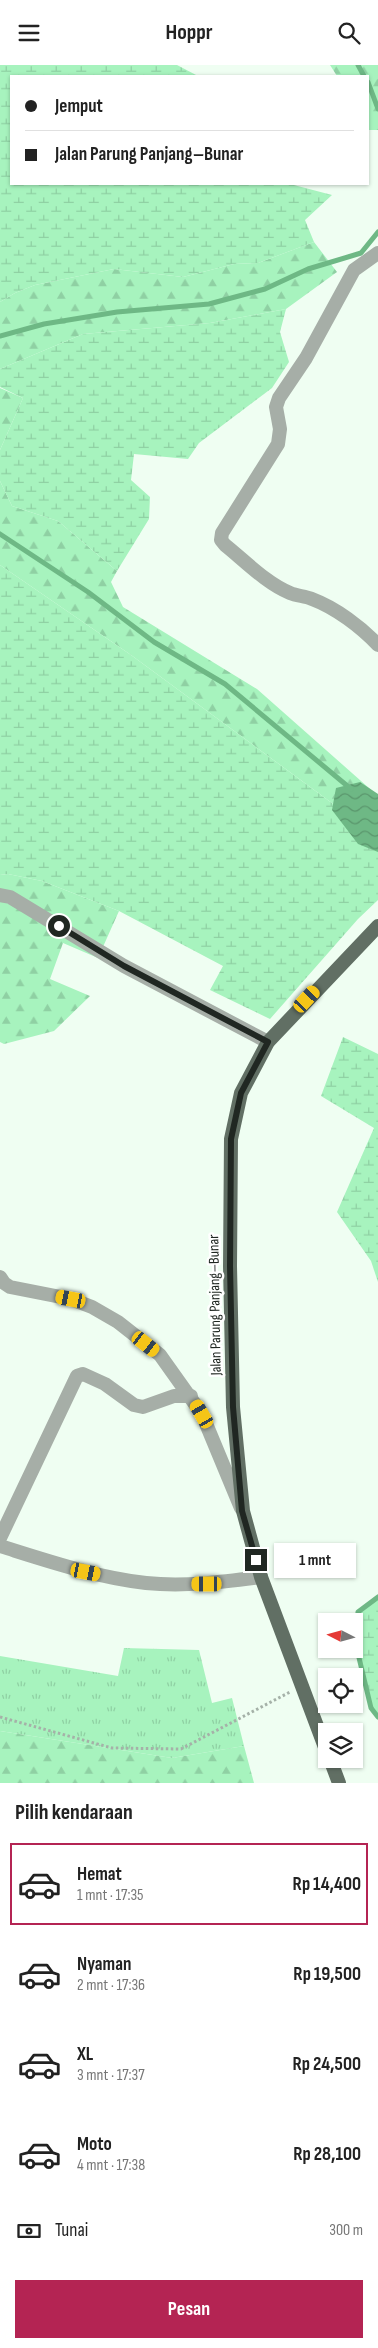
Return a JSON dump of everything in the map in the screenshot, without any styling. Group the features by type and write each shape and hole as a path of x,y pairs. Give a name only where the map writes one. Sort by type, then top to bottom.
{"main road":[{"name":"Jalan Parung Panjang–Bunar","path":"318,1729 261,1577 242,1511 233,1407 230,1266 231,1139 241,1093 268,1042 378,926"},
{"path":"333,1768 339,1783"}],"street":[{"path":"378,253 354,270 306,357 279,398 276,407 280,429 278,444 222,533 221,539 225,545 278,586 290,594 313,599 348,619 367,633 378,645"},
{"path":"0,895 10,897 124,966 268,1042"},
{"path":"0,1277 10,1287 71,1299 92,1307 118,1322 160,1355 202,1414 242,1511"},
{"path":"0,1538 77,1376 83,1374 105,1384 134,1405 143,1407 174,1396 191,1396"},
{"path":"0,1546 86,1572 147,1583 207,1584 261,1577"}],"path":[{"path":"0,1717 112,1748 180,1749 301,1685"}],"green space":[{"path":"0,65 177,65 196,75 10,75 10,185 294,185 332,195 305,220 314,242 258,263 234,264 183,277 114,269 35,285 15,293 0,302"},
{"path":"330,65 378,65 378,130 369,130 369,75 336,75"},
{"path":"314,242 337,272 286,309 210,323 83,334 0,369 0,302 15,293 35,285 114,269 183,277 234,264 258,263"},
{"path":"286,309 280,332 289,362 272,388 199,443 188,459 134,454 131,480 150,497 149,519 117,571 58,521 12,506 0,481 0,450 23,398 0,387 0,369 83,334 210,323"},
{"path":"0,388 23,398 0,450"},
{"path":"0,481 12,506 58,521 117,571 111,582 123,607 257,689 378,796 378,837 131,655 0,565"},
{"path":"0,565 131,655 378,837 378,900 358,919 270,1019 210,990 223,966 119,911 42,881 8,874 0,875"},
{"path":"8,874 42,881 119,911 98,958 63,943 50,979 90,996 54,1031 4,1044 0,1042 0,875"},
{"path":"343,1037 378,1054 378,1282 371,1261 337,1212 374,1128 321,1096"},
{"path":"378,1597 378,1717 371,1708 363,1668 359,1658 363,1658 363,1613 358,1612"},
{"path":"124,1648 199,1650 212,1703 232,1698 244,1746 172,1758 0,1731 0,1656 118,1676"},
{"path":"0,1731 172,1758 244,1746 254,1783 0,1783"}],"water":[{"path":"360,782 378,794 378,852 358,844 332,810 336,788"}],"waterway":[{"path":"358,65 363,75"},
{"path":"369,85 378,109"},
{"path":"0,336 44,324 117,312 209,304 265,289 308,269 361,253 378,232"},
{"path":"0,534 88,592 154,642 225,684 351,789"},
{"path":"378,1597 358,1612 355,1641 371,1708 378,1717"}],"route":[{"path":"59,926 124,966 268,1042 241,1093 231,1139 230,1266 233,1407 242,1511 256,1560"}]}
